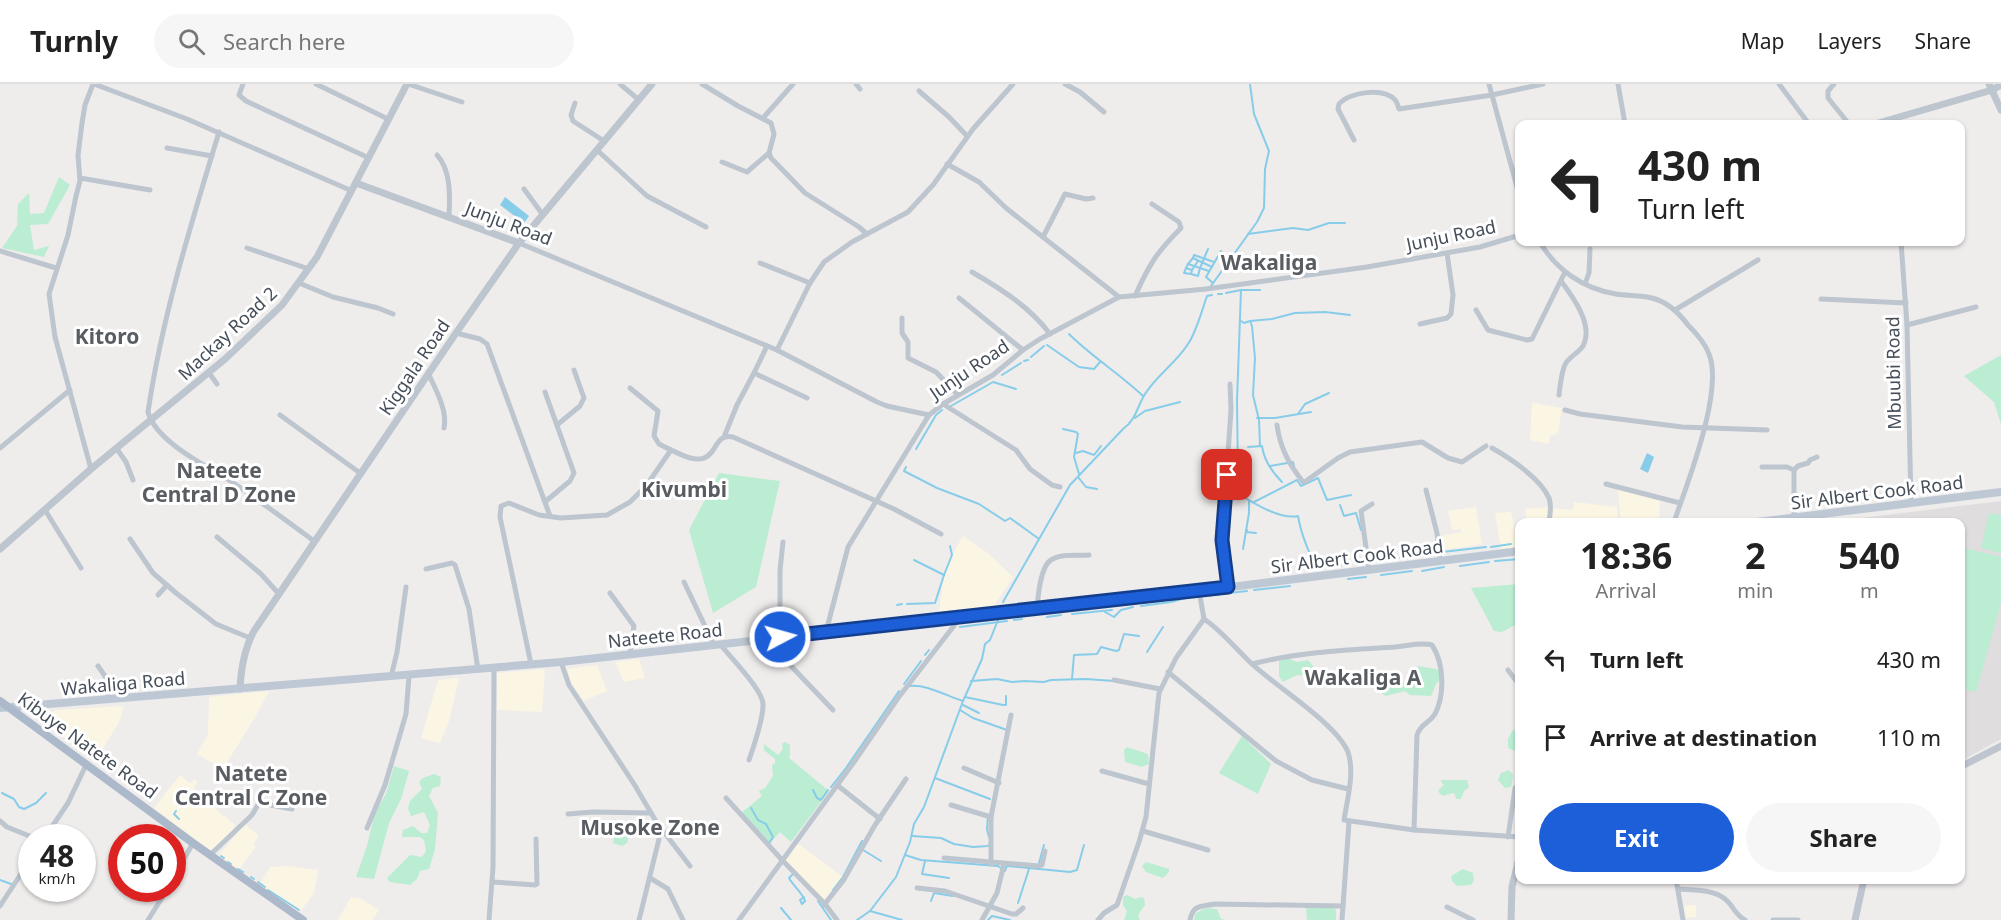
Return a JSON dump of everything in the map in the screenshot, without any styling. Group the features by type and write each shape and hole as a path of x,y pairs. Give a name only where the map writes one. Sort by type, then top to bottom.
{"main road":[{"name":"Sir Albert Cook Road","path":"1787,518 2001,492"},
{"name":"Sir Albert Cook Road","path":"1199,591 1515,552"},
{"name":"Nateete Road","path":"240,689 561,662 1199,591"},
{"name":"Wakaliga Road","path":"4,708 240,689"},
{"name":"Kibuye Natete Road","path":"0,701 4,708 87,764 292,917 303,920"}],"street":[{"path":"91,469 55,337 48,294 68,235 80,178 78,155 82,123 87,100 94,84 219,132 352,191"},
{"path":"243,84 239,95 246,101 369,158"},
{"path":"316,84 388,119"},
{"path":"407,84 462,102"},
{"name":"Mackay Road 2","path":"0,549 91,469 208,373 269,318 299,284 352,191 407,84"},
{"path":"620,84 639,100"},
{"name":"Kiggala Road","path":"240,689 243,661 250,638 360,473 519,243 652,84"},
{"path":"702,84 763,118 771,123 774,129 774,139 769,153 747,172 722,162"},
{"path":"763,118 792,84"},
{"path":"856,84 860,89"},
{"path":"777,350 820,267 831,255 908,212 933,185 967,136 1014,84"},
{"path":"1065,84 1104,112"},
{"path":"1489,84 1515,180"},
{"path":"1354,140 1338,109 1339,104 1350,95 1367,92 1390,96 1399,109 1492,95 1543,84"},
{"path":"1618,84 1623,120"},
{"path":"1779,84 1806,120"},
{"path":"1834,84 1828,92 1828,98 1847,120"},
{"path":"1898,120 2001,85"},
{"path":"1990,87 2001,110"},
{"path":"919,91 967,136"},
{"path":"575,102 571,115 573,121 604,141"},
{"path":"219,132 167,314 148,412 152,421 169,439 194,460 232,482 314,541"},
{"path":"167,148 212,156"},
{"path":"597,150 647,196 706,227"},
{"path":"769,153 771,158 805,193 867,234"},
{"path":"437,155 446,164 449,216"},
{"path":"947,164 980,183 1006,208 1119,297"},
{"path":"80,178 150,190"},
{"name":"Junju Road","path":"356,183 519,243 777,350 877,402 928,415 993,375 1023,350 1119,297 1206,289 1367,267 1480,247 1515,237"},
{"path":"524,189 543,215"},
{"path":"1043,237 1065,194 1086,199 1093,198"},
{"path":"1135,296 1159,250 1181,228 1179,222 1152,204"},
{"path":"1543,246 1565,272 1586,284 1615,294 1662,301 1675,310 1699,337 1710,355 1712,391 1704,428 1675,518"},
{"name":"Mbuubi Road","path":"1901,246 1908,325 1911,503"},
{"path":"247,248 309,269"},
{"path":"1586,284 1590,249"},
{"path":"0,251 56,268"},
{"path":"1420,324 1447,318 1451,314 1453,295 1447,253"},
{"path":"1675,310 1758,260"},
{"path":"760,263 810,283"},
{"path":"972,272 1039,318 1050,334"},
{"path":"1476,310 1488,330 1527,340 1532,339 1565,272"},
{"path":"1559,395 1564,367 1570,357 1582,348 1585,339 1585,323 1578,305 1561,281"},
{"path":"299,284 333,297 393,314"},
{"path":"959,298 1023,350"},
{"path":"1821,299 1906,303"},
{"path":"1908,325 1976,307"},
{"path":"902,318 902,333 909,346 908,358 936,372 958,395"},
{"path":"456,333 480,339 487,344 550,516"},
{"path":"724,437 737,405 767,346"},
{"path":"557,424 580,406 585,398 574,370"},
{"path":"208,373 217,384"},
{"path":"754,373 807,398"},
{"path":"428,374 441,404 444,428"},
{"path":"1228,587 1222,540 1231,410 1230,384"},
{"path":"630,388 658,411 654,436 659,444 671,450 692,458 703,459 720,439 733,437 941,534"},
{"path":"0,448 70,390"},
{"path":"544,392 574,473 570,481 546,501"},
{"path":"943,404 1016,450 1030,469 1052,485 1060,487"},
{"path":"1565,410 1704,428 1767,430"},
{"path":"826,632 848,547 856,530 876,502 928,415"},
{"path":"280,416 360,473"},
{"path":"1277,425 1278,436 1289,465 1303,482 1350,452 1422,442 1449,458 1462,462 1489,447 1519,465 1544,489 1550,498 1550,518"},
{"path":"117,448 133,480"},
{"path":"531,664 499,510 504,503 509,503 527,511 550,516 607,515 630,502 646,486 671,450"},
{"path":"1794,517 1794,470 1817,457"},
{"path":"1762,467 1787,466 1794,470"},
{"path":"1606,484 1680,503"},
{"path":"1426,490 1437,533 1440,561"},
{"path":"1370,570 1360,511 1371,504"},
{"path":"45,510 81,568"},
{"path":"218,537 261,574 279,594"},
{"path":"130,539 149,568 167,585 216,624 250,638"},
{"path":"783,542 776,638 791,666 833,710"},
{"path":"1038,609 1038,592 1050,560 1060,556 1089,555"},
{"path":"426,569 452,563 455,565 470,609 478,670"},
{"path":"684,582 717,644 758,691 763,700 763,710 749,760"},
{"path":"158,595 167,585"},
{"path":"391,677 397,652 406,587"},
{"path":"1199,591 1204,619 1222,632 1252,664 1317,716 1340,740 1348,753 1350,762 1344,820 1414,830 1515,837"},
{"path":"610,593 634,626 630,654"},
{"path":"739,920 897,698 961,617"},
{"path":"1098,920 1117,905 1143,831 1160,689 1180,651 1204,619"},
{"path":"1252,664 1281,657 1367,647 1420,643 1432,645 1441,677 1440,700 1433,717 1420,727 1417,735 1414,830"},
{"path":"561,662 569,685 657,823 690,866"},
{"path":"98,666 107,680 108,698"},
{"path":"489,920 493,882 494,668"},
{"path":"1508,670 1515,679"},
{"path":"1168,672 1283,766 1312,780 1348,789"},
{"path":"368,828 386,785 406,714 409,676"},
{"path":"1114,680 1160,689"},
{"path":"991,864 992,816 999,783 999,769 1011,715"},
{"path":"1965,764 2001,746"},
{"path":"54,824 68,803 87,764"},
{"path":"964,768 999,783"},
{"path":"1102,771 1149,784"},
{"path":"824,905 843,881 906,779"},
{"path":"837,785 880,819"},
{"path":"1508,837 1515,788"},
{"path":"726,798 837,920"},
{"path":"210,855 252,815 259,803 292,809"},
{"path":"951,805 992,816"},
{"path":"568,814 651,813"},
{"path":"0,821 18,832"},
{"path":"1342,920 1349,822"},
{"path":"639,920 659,838 657,823"},
{"path":"1143,831 1208,850"},
{"path":"493,882 537,884 536,839"},
{"path":"186,855 193,843"},
{"path":"944,858 991,864 1039,866 1045,851"},
{"path":"982,920 997,893 1004,864"},
{"path":"1511,920 1512,887 1515,875"},
{"path":"0,906 18,878"},
{"path":"650,878 668,889 683,920"},
{"path":"1677,884 1683,920"},
{"path":"1855,920 1863,884"},
{"path":"917,888 939,890 1012,914 1016,914 1023,908"},
{"path":"1678,889 1717,894 1725,898 1736,913 1745,920"},
{"path":"148,920 159,902"},
{"path":"1190,920 1192,911 1196,907 1215,904 1343,906"},
{"path":"1447,907 1473,920"},
{"path":"1773,920 1798,920"}],"shaded area":[{"path":"1532,403 1562,408 1558,433 1550,436 1549,444 1530,440"},
{"path":"1618,490 1660,501 1659,518 1621,518"},
{"path":"2001,501 2001,739 1965,759 1965,518 1862,518"},
{"path":"1574,502 1617,507 1618,518 1551,518 1553,508 1573,510"},
{"path":"1476,507 1482,544 1443,550 1441,536 1461,532 1461,529 1452,530 1448,511"},
{"path":"1549,507 1548,518 1527,518 1525,509"},
{"path":"1511,512 1515,547 1501,549 1495,513"},
{"path":"963,536 988,553 1013,577 994,606 939,612 944,575"},
{"path":"639,659 645,678 624,682 615,662"},
{"path":"597,665 607,691 584,701 571,683 567,669"},
{"path":"545,669 542,712 497,710 497,673"},
{"path":"459,678 449,721 440,743 421,738 438,680"},
{"path":"269,691 223,769 197,754 208,734 209,697"},
{"path":"124,706 119,722 96,760 51,727 50,716 56,710"},
{"path":"180,775 190,783 195,779 198,782 193,790 236,826 214,854 186,833 186,824 175,824 154,808"},
{"path":"245,824 259,836 253,844 256,847 238,871 218,856"},
{"path":"796,842 843,877 822,902 783,864"},
{"path":"288,866 318,870 314,893 300,912 259,885 270,867"},
{"path":"351,897 360,898 379,910 372,920 338,920"},
{"path":"1696,905 1696,917 1686,918 1684,906"}],"green space":[{"path":"59,177 70,185 48,224 30,225 34,250 49,246 44,257 2,248 17,226 18,204 29,193 30,214 44,213"},
{"path":"2001,355 2001,424 1994,402 1964,376"},
{"path":"719,473 780,481 756,587 713,613 689,530"},
{"path":"1989,513 2001,515 2001,553 1981,548"},
{"path":"1965,548 2001,557 2001,603 1976,692 1965,689"},
{"path":"1515,584 1515,625 1502,632 1494,631 1471,588"},
{"path":"1287,658 1297,662 1308,660 1317,671 1308,676 1297,675 1283,682 1279,676 1279,661"},
{"path":"1418,666 1441,670 1444,676 1436,684 1431,696 1410,695 1405,691 1386,696 1380,692 1383,684 1400,685 1414,675 1414,669"},
{"path":"1515,730 1515,751 1508,748 1508,739"},
{"path":"1242,736 1271,764 1258,794 1219,773"},
{"path":"785,742 790,745 789,758 829,791 791,842 780,832 768,845 741,813 762,796 759,791 765,788 773,776 772,766 774,763 775,765 775,759 764,750 764,744 778,755"},
{"path":"1127,747 1148,754 1149,764 1142,767 1125,762 1124,750"},
{"path":"394,766 409,771 401,799 389,823 374,879 356,877 375,813 386,794"},
{"path":"1509,770 1513,775 1511,787 1505,788 1498,780 1501,773"},
{"path":"434,774 441,777 440,786 433,788 429,796 438,813 435,849 429,869 420,871 417,879 410,885 390,882 387,878 410,855 422,857 426,851 424,840 420,837 402,837 403,830 413,826 421,833 427,833 430,825 424,812 411,816 408,808 410,801 422,789 419,782"},
{"path":"1441,780 1467,780 1469,787 1464,791 1461,799 1456,799 1455,794 1452,793 1444,796 1438,790 1444,785"},
{"path":"626,827 630,831 627,843 622,846 613,843 614,836"},
{"path":"1146,862 1169,869 1169,872 1163,878 1146,872 1142,866"},
{"path":"1463,869 1473,873 1474,880 1471,885 1457,886 1451,876"},
{"path":"1127,895 1135,899 1144,898 1145,905 1138,915 1140,920 1124,920 1127,911 1123,905 1123,897"},
{"path":"1306,907 1333,907 1336,910 1336,920 1307,920"},
{"path":"1205,908 1217,909 1221,919 1226,920 1194,920 1195,914"}],"water":[{"path":"505,197 529,216 524,223 500,205"},
{"path":"1647,453 1654,457 1648,473 1640,469"}],"waterway":[{"path":"1211,286 1257,222 1264,208 1265,169 1269,151 1254,114 1250,84"},
{"path":"1248,234 1293,228 1308,230 1329,223 1345,223"},
{"path":"1208,249 1200,268 1209,271"},
{"path":"1213,283 1206,277 1221,251"},
{"path":"1193,258 1194,255 1214,262"},
{"path":"1193,258 1212,267"},
{"path":"1191,274 1198,276 1200,268 1188,264 1193,258"},
{"path":"1188,264 1186,268 1192,270 1198,261"},
{"path":"1186,268 1184,273 1191,274 1192,270"},
{"path":"1226,293 1241,290 1236,492 1274,513 1291,517 1298,516 1308,548 1317,563 1314,567"},
{"path":"1242,290 1260,290"},
{"path":"1003,602 1070,485 1131,422 1150,387 1188,344 1207,296 1212,295"},
{"path":"1241,321 1244,323 1272,319 1295,313 1325,312 1350,315"},
{"path":"1250,321 1255,358 1253,395 1259,420 1260,446"},
{"path":"1069,334 1143,396"},
{"path":"1047,345 1079,367 1094,369 1100,362"},
{"path":"1031,357 1044,346"},
{"path":"1024,361 1028,360"},
{"path":"1002,375 1021,363"},
{"path":"951,406 993,382 1016,389"},
{"path":"1298,414 1305,404 1329,393"},
{"path":"1135,418 1145,411 1180,402"},
{"path":"916,449 936,415 942,410"},
{"path":"1257,418 1275,418 1311,412"},
{"path":"1063,429 1078,434 1074,457 1079,474"},
{"path":"1076,453 1083,451 1094,455 1101,446"},
{"path":"1248,447 1262,446 1269,466 1282,482"},
{"path":"1270,466 1293,462 1294,466"},
{"path":"906,467 904,471 937,488 979,504 1005,521 1010,518 1039,539"},
{"path":"1078,477 1086,487 1097,489"},
{"path":"1254,502 1297,480 1301,486 1318,478 1327,500 1351,495"},
{"path":"1243,549 1249,501"},
{"path":"1340,505 1344,516 1356,513 1361,530"},
{"path":"1247,530 1246,532 1256,533"},
{"path":"1491,547 1511,544"},
{"path":"914,560 944,575 952,555 950,546"},
{"path":"1442,552 1486,547"},
{"path":"1388,559 1437,554"},
{"path":"1495,561 1515,559"},
{"path":"1356,564 1378,560"},
{"path":"1460,566 1489,562"},
{"path":"1331,566 1344,565"},
{"path":"1422,571 1444,567"},
{"path":"1381,575 1412,571"},
{"path":"907,604 935,603 944,575"},
{"path":"1348,579 1366,577"},
{"path":"1254,590 1290,586"},
{"path":"1203,596 1247,591"},
{"path":"1141,606 1189,597"},
{"path":"897,605 902,604"},
{"path":"1105,612 1114,617 1121,610 1133,607"},
{"path":"1072,614 1112,610"},
{"path":"1047,617 1061,615"},
{"path":"1014,620 1022,619"},
{"path":"857,920 870,911 896,877 910,842 914,824 924,807 963,701 982,659 985,644 990,640 998,620"},
{"path":"960,627 1007,621"},
{"path":"1147,652 1163,627"},
{"path":"1072,679 1074,655 1097,654 1101,647 1116,651 1119,650 1124,634 1139,636"},
{"path":"925,655 929,650"},
{"path":"904,684 921,661"},
{"path":"971,681 997,679 1012,682 1086,679 1114,681"},
{"path":"910,686 930,689 963,701"},
{"path":"831,787 899,691"},
{"path":"965,697 1006,705 1006,696"},
{"path":"963,705 979,713"},
{"path":"960,710 973,718 1007,730"},
{"path":"935,778 990,799"},
{"path":"813,790 817,798 821,800 828,790"},
{"path":"2,793 14,799 19,807 24,809 36,803 46,793"},
{"path":"751,808 758,820 766,824 773,837 768,845"},
{"path":"176,811 174,814 179,819"},
{"path":"988,816 989,837"},
{"path":"912,836 941,838 954,844 973,847 988,846 990,843"},
{"path":"833,890 843,877 862,841"},
{"path":"1039,863 1044,845"},
{"path":"905,855 921,860 998,866 1005,871 1007,866 1070,872 1077,870 1084,845"},
{"path":"863,850 881,861"},
{"path":"925,861 922,874 949,878"},
{"path":"238,869 243,872"},
{"path":"1018,903 1029,869"},
{"path":"793,874 789,878 805,901"},
{"path":"0,880 11,884"},
{"path":"258,882 265,887"},
{"path":"268,890 299,910"},
{"path":"931,901 934,893 953,896"},
{"path":"804,897 800,900 802,904 805,901"},
{"path":"818,901 831,920"},
{"path":"781,908 791,920"},
{"path":"870,911 902,920"},
{"path":"988,920 992,916 1010,920"}],"district":[{"name":"Wakaliga","path":"1269,262"},
{"name":"Kitoro","path":"107,336"},
{"name":"Nateete Central D Zone","path":"219,482"},
{"name":"Kivumbi","path":"684,489"},
{"name":"Wakaliga A","path":"1363,677"},
{"name":"Natete Central C Zone","path":"251,785"},
{"name":"Musoke Zone","path":"650,827"}],"route":[{"path":"780,637 1228,587 1222,540 1227,475"}]}
